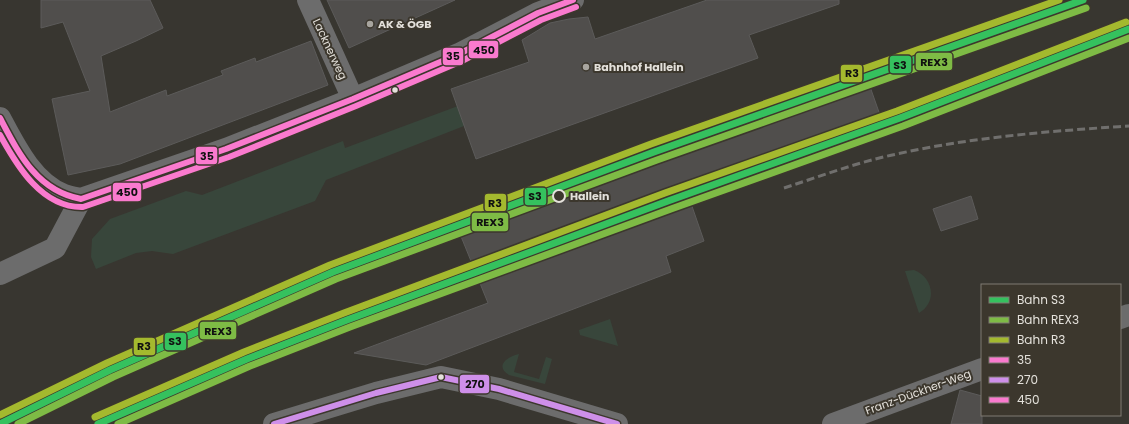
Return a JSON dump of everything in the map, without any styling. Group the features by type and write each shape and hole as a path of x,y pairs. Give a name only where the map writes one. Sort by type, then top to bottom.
{"street":[{"name":"Lacknerweg","path":"308,0 353,99"},
{"path":"0,118 32,170 46,184 63,194 82,199 226,149 353,99 459,54 536,6 573,0"},
{"path":"0,274 55,248 82,199"},
{"name":"Franz-Dückher-Weg","path":"833,424 981,368"},
{"path":"274,424 376,393 441,377 499,389 617,424"}],"green space":[{"path":"458,106 464,126 326,180 315,201 173,254 152,251 136,253 96,269 91,257 92,239 110,219 186,191 202,195 343,141 345,148"},
{"path":"914,270 925,278 931,290 929,303 919,313 905,271"},
{"path":"610,319 618,346 580,335 579,330"},
{"path":"519,354 514,372 539,379 546,357 552,359 545,384 509,375 505,372 503,368 504,362 507,359"}],"building":[{"path":"41,0 150,0 163,28 101,56 110,112 166,90 167,96 223,75 221,71 255,58 256,62 311,41 328,85 120,164 68,175 52,99 90,91 63,22 41,28"},
{"name":"AK & ÖGB","path":"327,0 455,0 349,48"},
{"name":"Bahnhof Hallein","path":"707,0 839,0 839,4 749,35 758,58 476,159 451,89 529,62 522,40 550,23 588,17 595,39"},
{"path":"868,81 880,115 685,186 704,241 666,256 671,272 426,365 354,353 488,303 458,229"},
{"path":"971,196 978,219 941,231 933,209"},
{"path":"960,390 981,396 982,424 951,424"}],"railway":[{"path":"784,188 868,161 926,148 983,139 1129,126"}],"rail line":[{"name":"R3","path":"0,415 107,363 330,265 651,144 1059,0"},
{"name":"S3","path":"0,424 110,370 333,272 654,152 1083,0"},
{"name":"REX3","path":"18,424 113,377 336,279 657,160 1086,8"},
{"name":"R3","path":"95,417 244,352 344,313 665,193 897,111 1126,22"},
{"name":"S3","path":"98,424 247,359 347,320 668,201 900,118 1129,29"},
{"name":"REX3","path":"118,424 250,366 350,327 671,209 903,126 1129,38"}],"transit line":[{"name":"35","path":"81,199 226,149 353,99 459,54 538,13 573,0"},
{"name":"450","path":"0,135 23,172 43,193 55,201 83,207 229,157 356,106 462,61 541,20 576,7"},
{"name":"35","path":"0,118 14,145 31,169 52,188 66,195 81,199"},
{"name":"270","path":"274,424 376,393 441,377 499,389 617,424"}],"place":[{"name":"AK & ÖGB","path":"370,24"},
{"name":"Bahnhof Hallein","path":"586,67"},
{"name":"Hallein","path":"559,196"}]}
